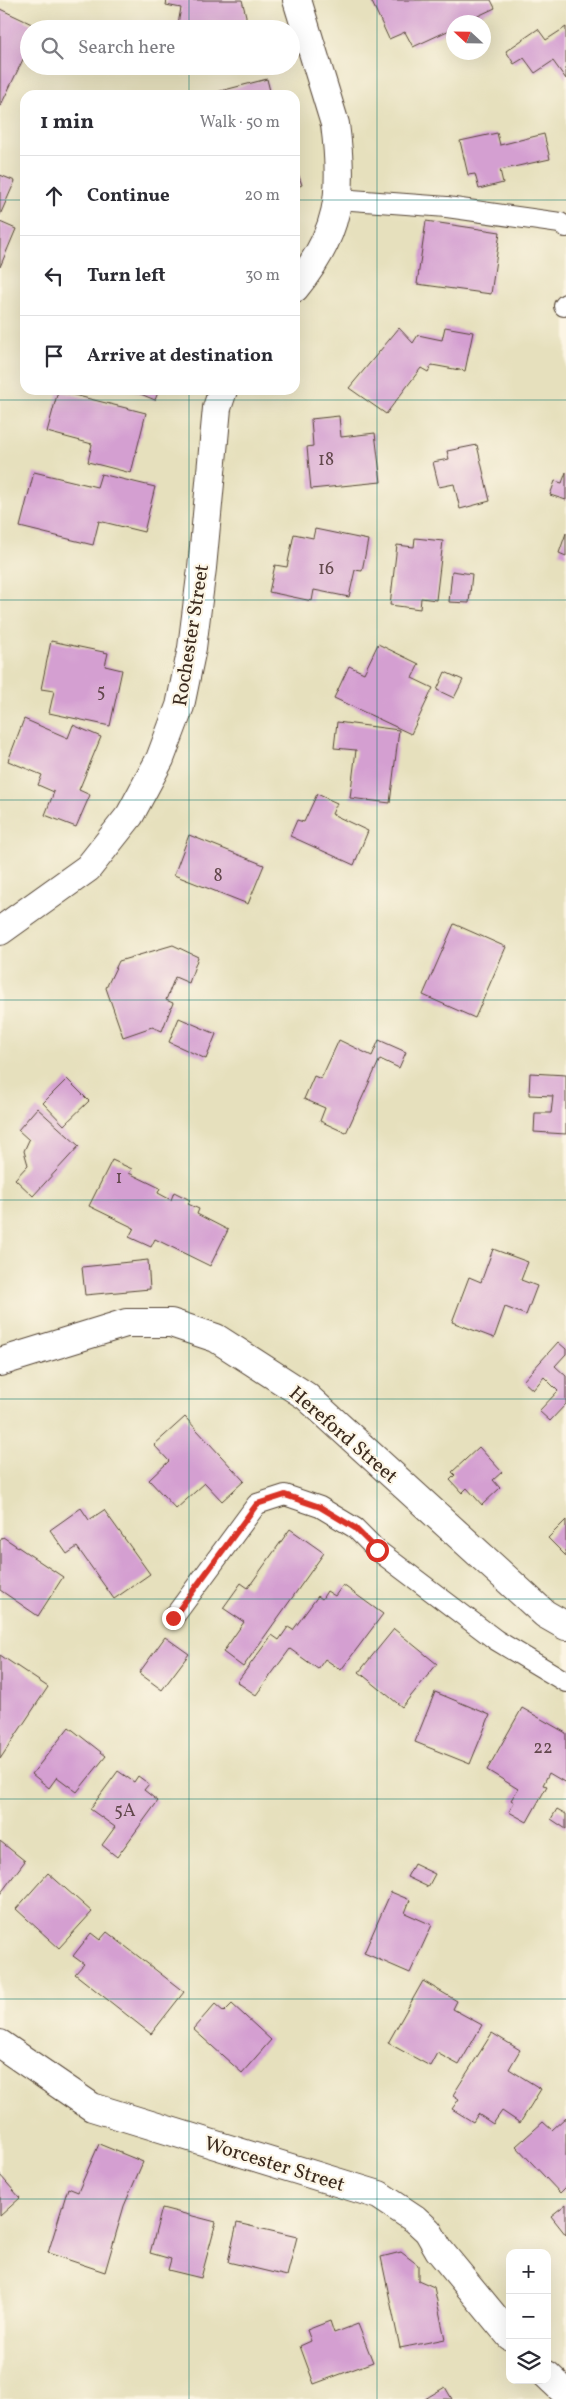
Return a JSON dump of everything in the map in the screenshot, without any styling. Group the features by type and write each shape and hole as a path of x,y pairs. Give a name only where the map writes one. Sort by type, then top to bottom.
{"street":[{"path":"297,0 335,124 338,199 335,221 326,244 300,281"},
{"name":"Rochester Street","path":"0,931 88,868 130,815 160,759 180,706 192,648 202,568 217,408 221,395"},
{"name":"Hereford Street","path":"0,1362 126,1323 171,1323 216,1338 306,1396 544,1614 566,1626"},
{"name":"Worcester Street","path":"0,2044 92,2107 379,2195 415,2219 428,2231 439,2250 506,2331"},
{"path":"551,2379 566,2393"}],"lane":[{"path":"338,199 447,207 560,223 566,227"},
{"path":"173,1618 257,1504 285,1495 320,1507 355,1528 377,1550 496,1640 566,1682"}],"building":[{"path":"167,0 242,0 246,20 179,20 181,8 166,5"},
{"path":"371,0 491,0 495,8 480,15 446,15 446,32 413,47 405,32 389,39"},
{"path":"0,9 23,20 20,20 20,66 0,107"},
{"path":"566,27 566,79 553,61 535,73 524,58 514,64 506,51 538,29 546,40"},
{"path":"267,79 270,90 224,90"},
{"path":"497,133 500,145 544,134 550,159 500,170 503,183 479,189 475,174 468,175 460,141"},
{"path":"0,175 15,181 0,215"},
{"path":"426,221 500,232 491,294 417,284"},
{"path":"0,222 16,229 0,267"},
{"path":"445,327 473,332 465,371 432,365 428,372 421,368 386,414 349,388 399,328 413,343 418,335 442,340"},
{"path":"57,395 74,395 146,413 131,473 88,462 92,444 47,432"},
{"path":"143,395 157,395 155,400"},
{"path":"339,416 341,437 375,433 381,482 311,489 307,447 313,446 311,419"},
{"path":"477,445 490,501 460,509 454,484 439,487 433,462 449,459 447,451"},
{"path":"34,472 97,487 101,474 155,487 144,532 99,521 93,545 20,527"},
{"path":"566,472 566,500 550,495 555,481 562,483"},
{"path":"315,529 368,540 362,571 355,570 349,597 314,590 312,601 269,592 275,565 287,567 294,534 313,538"},
{"path":"566,533 566,556 559,553"},
{"path":"415,538 443,541 436,600 421,598 420,609 390,605 397,545 414,547"},
{"path":"452,571 472,574 469,603 449,602"},
{"path":"51,641 108,653 105,666 122,670 110,726 49,713 54,691 41,689"},
{"path":"378,644 419,664 412,678 433,688 411,734 334,698 349,666 364,673"},
{"path":"445,672 463,680 454,698 437,690"},
{"path":"24,719 68,738 73,725 101,737 79,790 90,795 76,827 45,815 54,792 38,785 42,775 8,761"},
{"path":"337,722 399,730 390,803 350,798 356,750 334,748"},
{"path":"317,794 337,803 332,814 368,831 354,865 290,836 297,820 304,822"},
{"path":"189,835 264,865 248,904 174,875"},
{"path":"454,924 506,947 475,1018 423,995"},
{"path":"173,945 198,957 189,983 175,977 166,1000 173,1003 162,1031 152,1027 123,1037 106,988 119,961"},
{"path":"179,1018 216,1034 206,1059 169,1042"},
{"path":"339,1040 372,1056 379,1040 406,1052 399,1068 380,1059 346,1133 320,1121 325,1108 304,1099 314,1076 321,1079"},
{"path":"530,1073 566,1075 566,1134 534,1132 535,1113 551,1113 553,1096 529,1095"},
{"path":"67,1079 89,1101 64,1125 43,1103"},
{"path":"37,1108 79,1146 33,1196 15,1179 28,1165 24,1151 29,1140 18,1130"},
{"path":"112,1160 132,1169 129,1173 160,1188 158,1193 171,1200 174,1192 190,1200 188,1204 199,1209 197,1214 228,1230 210,1266 155,1239 151,1247 129,1237 134,1228 89,1206"},
{"path":"493,1249 528,1262 521,1280 537,1286 526,1315 505,1307 494,1338 452,1322 469,1277 481,1282"},
{"path":"148,1260 150,1289 85,1295 82,1267"},
{"path":"558,1342 566,1349 566,1354 555,1366 566,1376 566,1404 550,1421 539,1411 558,1391 544,1377 533,1390 523,1381"},
{"path":"185,1417 244,1481 222,1501 205,1483 176,1509 149,1480 169,1461 154,1445"},
{"path":"479,1447 502,1472 493,1480 500,1488 482,1505 467,1488 462,1493 450,1480 455,1475 452,1472"},
{"path":"81,1508 89,1520 104,1510 150,1574 114,1599 77,1547 67,1554 50,1530"},
{"path":"566,1520 566,1556 548,1538"},
{"path":"290,1529 324,1553 243,1667 223,1652 244,1622 223,1608 241,1583 248,1588"},
{"path":"3,1537 63,1577 38,1616 0,1590 0,1541"},
{"path":"343,1585 383,1614 341,1670 325,1659 318,1669 290,1649 256,1695 237,1682 272,1635 279,1640 288,1627 293,1630 318,1596 322,1599 327,1591 335,1596"},
{"path":"394,1629 437,1664 402,1707 359,1672"},
{"path":"165,1637 189,1654 162,1690 139,1673"},
{"path":"0,1655 48,1687 0,1759"},
{"path":"435,1692 490,1715 470,1764 415,1742"},
{"path":"522,1708 566,1733 566,1783 549,1773 543,1785 547,1786 527,1822 509,1812 514,1802 511,1800 518,1789 487,1770"},
{"path":"69,1727 106,1756 77,1792 57,1777 49,1788 32,1774"},
{"path":"118,1771 134,1782 138,1776 149,1784 144,1790 158,1801 117,1857 102,1845 115,1827 90,1809"},
{"path":"557,1809 566,1814 566,1829 551,1819"},
{"path":"0,1841 25,1861 0,1894"},
{"path":"414,1864 435,1874 428,1887 407,1877"},
{"path":"48,1873 92,1912 59,1948 16,1909"},
{"path":"391,1892 410,1900 405,1913 432,1925 410,1973 364,1953"},
{"path":"107,1932 184,1992 151,2034 75,1974 84,1964 73,1956 91,1933 100,1940"},
{"path":"423,1981 457,2001 453,2009 482,2025 459,2065 437,2053 430,2066 388,2043"},
{"path":"215,2004 224,2012 232,2004 271,2040 242,2073 193,2029"},
{"path":"492,2033 520,2050 509,2069 541,2089 520,2123 502,2111 493,2124 478,2114 473,2122 452,2109 459,2099 453,2095"},
{"path":"566,2117 566,2187 560,2193 516,2146 543,2122 552,2130"},
{"path":"99,2144 143,2162 124,2206 105,2272 48,2253 68,2188 78,2192"},
{"path":"0,2175 20,2198 0,2216"},
{"path":"566,2204 566,2235 551,2216"},
{"path":"162,2208 216,2222 201,2278 168,2270 171,2259 150,2253"},
{"path":"237,2223 297,2237 287,2276 228,2262"},
{"path":"401,2252 418,2265 418,2280 434,2287 445,2339 400,2348 381,2257"},
{"path":"330,2321 334,2333 358,2324 373,2362 314,2384 300,2346 311,2341 307,2330"},
{"path":"445,2387 452,2399 425,2399"}],"route":[{"path":"173,1618 257,1504 285,1495 320,1507 355,1528 377,1550"}]}
